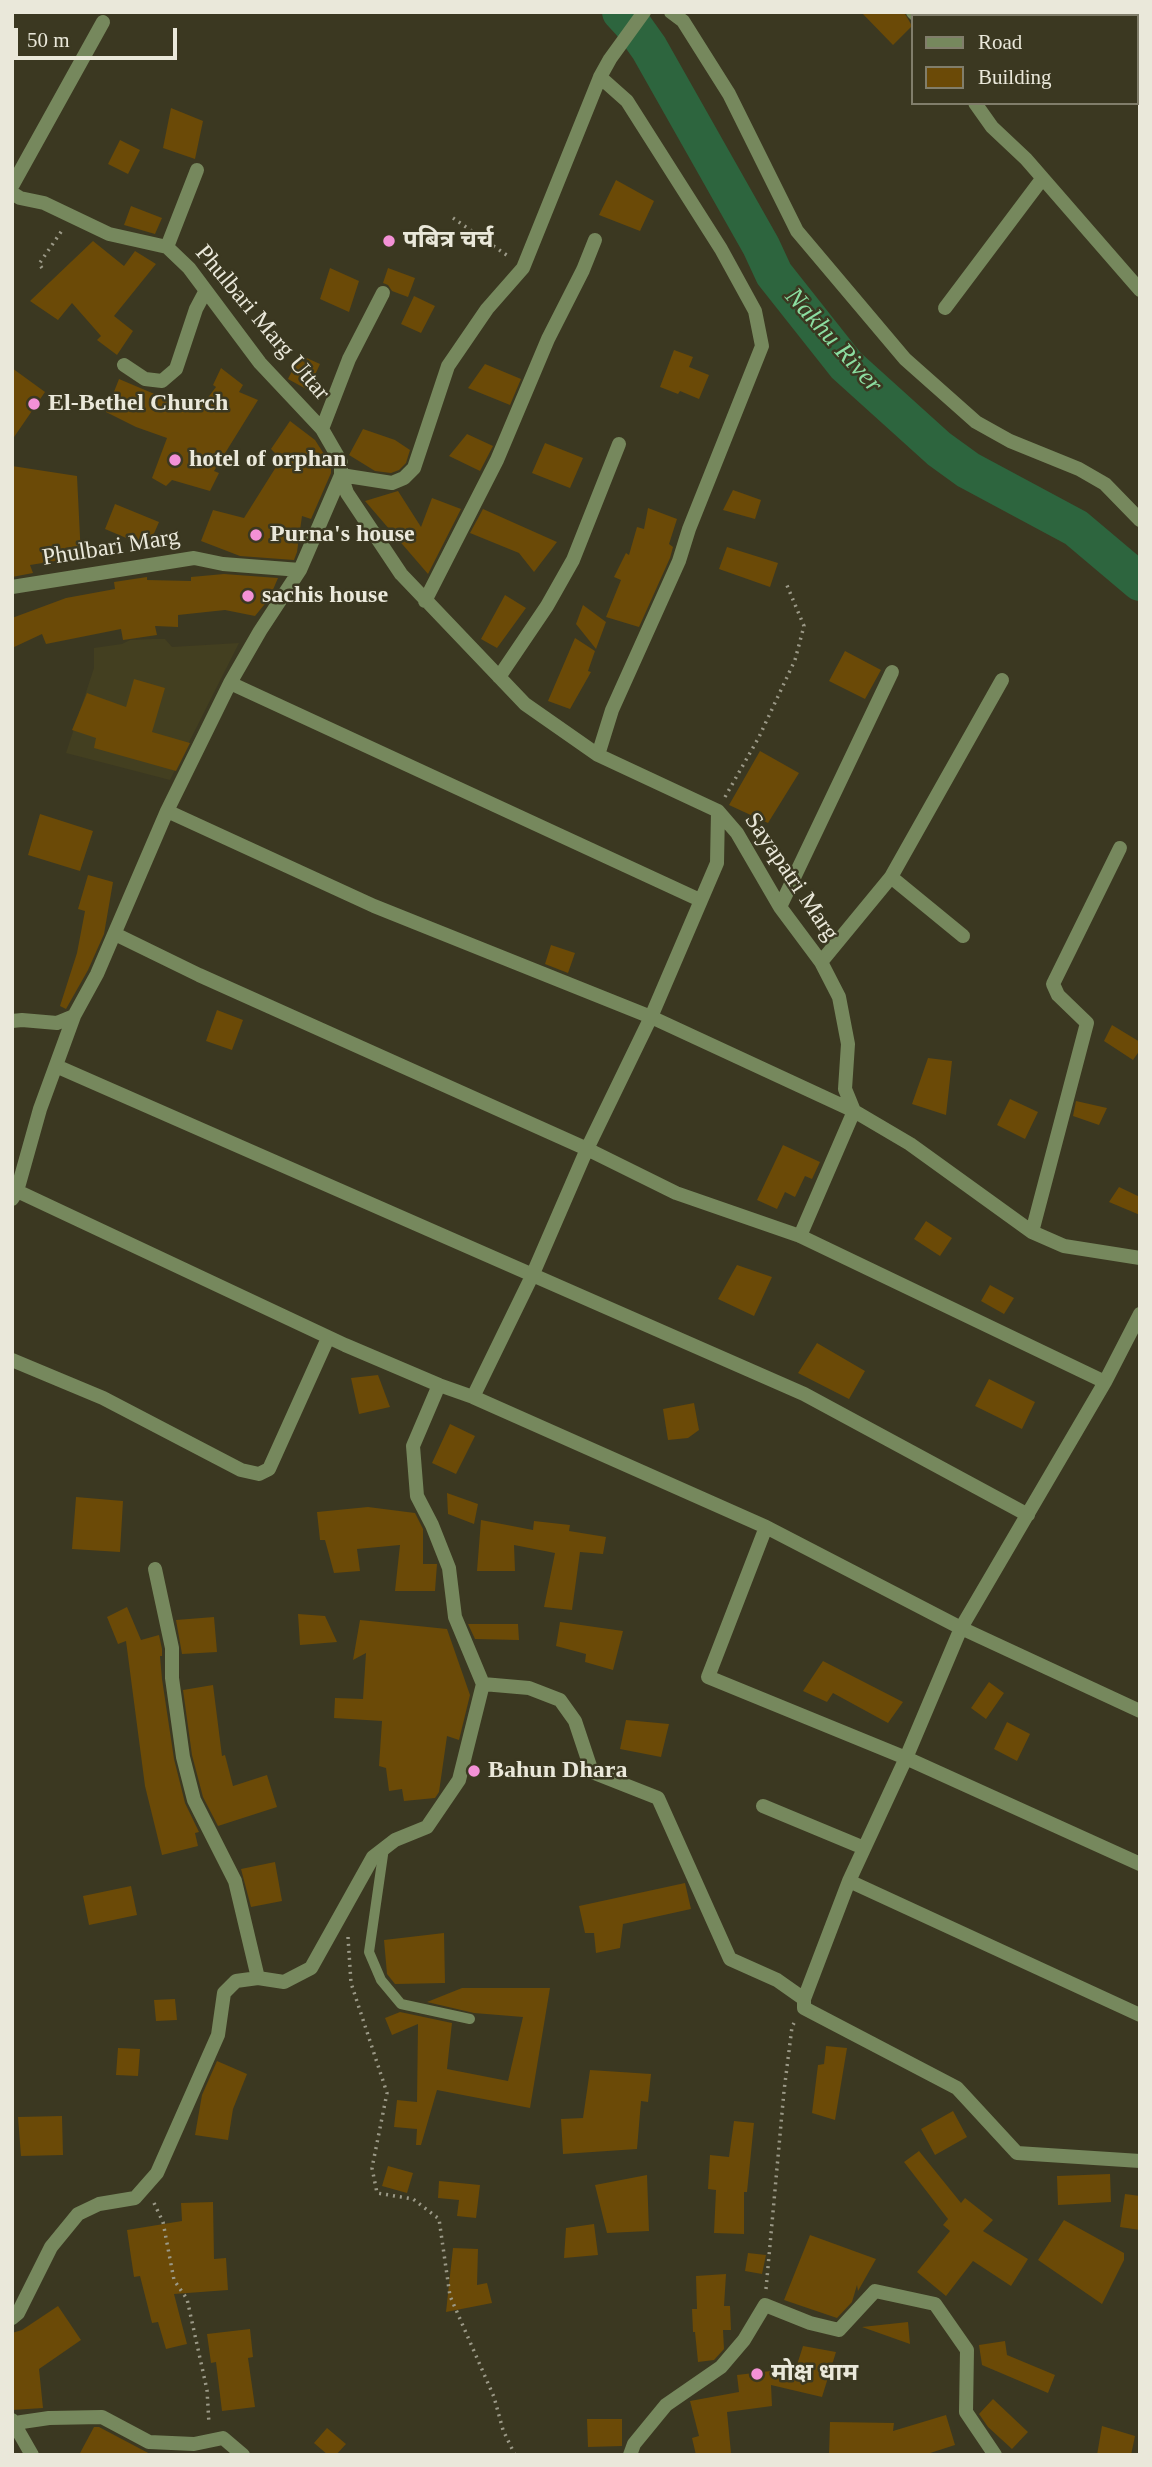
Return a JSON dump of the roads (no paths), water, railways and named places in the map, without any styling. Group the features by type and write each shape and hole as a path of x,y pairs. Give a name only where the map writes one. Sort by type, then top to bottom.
{"street":[{"path":"644,12 600,77 523,268 487,309 448,366 414,468 404,478 392,483 341,469 300,570 230,683 167,811 97,974 74,1016 40,1109 14,1195 328,1338 439,1385 474,1396 766,1527 961,1628 1140,1711"},
{"path":"671,12 683,21 729,94 797,231 905,359 976,422 1010,441 1079,469 1105,484 1140,520"},
{"path":"12,186 103,22"},
{"path":"598,755 612,710 678,561 762,346 755,311 721,249 627,100 600,77"},
{"path":"976,105 992,127 1042,178 1140,290"},
{"path":"167,247 197,170"},
{"path":"945,308 1042,178"},
{"name":"Phulbari Marg Uttar","path":"12,192 20,198 44,203 109,234 167,247 189,268 260,363 322,429 341,469"},
{"path":"425,601 497,460 548,339 583,271 595,240"},
{"path":"124,365 145,379 162,381 176,369 196,309 205,292"},
{"path":"322,429 349,359 383,293"},
{"path":"499,677 547,606 573,560 619,444"},
{"name":"Sayapatri Marg","path":"341,469 347,493 401,574 525,704 598,755 718,811 737,833 780,907 821,962 839,997 848,1045 845,1089 854,1111"},
{"name":"Phulbari Marg","path":"12,587 194,558 223,564 300,570"},
{"path":"780,907 892,672"},
{"path":"821,962 891,877 1002,680"},
{"path":"230,683 700,900"},
{"path":"167,811 374,906 651,1017 854,1111 911,1144 1032,1232 1064,1246 1140,1258"},
{"path":"474,1396 532,1276 587,1149 651,1017 717,863 718,811"},
{"path":"1032,1232 1087,1023 1059,995 1053,984 1120,848"},
{"path":"891,877 963,936"},
{"path":"115,934 199,975 587,1149 676,1193 800,1236 1105,1382"},
{"path":"12,1021 57,1023 74,1016"},
{"path":"56,1066 804,1394 1028,1515"},
{"path":"800,1236 854,1111"},
{"path":"804,2004 849,1881 906,1758 961,1628 1105,1382 1140,1314"},
{"path":"12,1360 103,1398 241,1470 259,1474 270,1469 328,1338"},
{"path":"12,2318 18,2313 51,2247 78,2214 99,2204 135,2198 157,2174 218,2035 224,1993 236,1981 258,1979 284,1982 311,1968 373,1857 395,1840 427,1827 459,1780 483,1684 455,1617 449,1568 417,1496 413,1446 439,1385"},
{"path":"766,1527 708,1677 906,1758 1140,1864"},
{"path":"155,1569 172,1648 172,1678 183,1757 194,1800 235,1881 258,1979"},
{"path":"483,1684 529,1689 560,1700 575,1721 592,1772 658,1798 730,1959 777,1980 804,2004 957,2088 1017,2152 1140,2161"},
{"path":"763,1806 864,1848"},
{"path":"849,1881 1140,2015"},
{"path":"630,2455 634,2444 666,2405 721,2367 744,2340 765,2305 810,2323 839,2330 875,2291 935,2304 967,2350 965,2412 995,2455"},
{"path":"32,2455 14,2422 102,2417 149,2442 194,2444 223,2438 243,2455"}],"lane":[{"path":"384,1848 369,1952 381,1980 401,2004 470,2019"}],"waterway":[{"name":"Nakhu River","path":"621,12 649,48 761,246 774,274 846,365 939,449 968,470 1076,528 1140,582"}],"place":[{"name":"पबित्र चर्च","path":"389,241"},
{"name":"El-Bethel Church","path":"34,404"},
{"name":"hotel of orphan","path":"175,460"},
{"name":"Purna's house","path":"256,535"},
{"name":"sachis house","path":"248,596"},
{"name":"Bahun Dhara","path":"474,1771"},
{"name":"मोक्ष धाम","path":"757,2374"}]}
